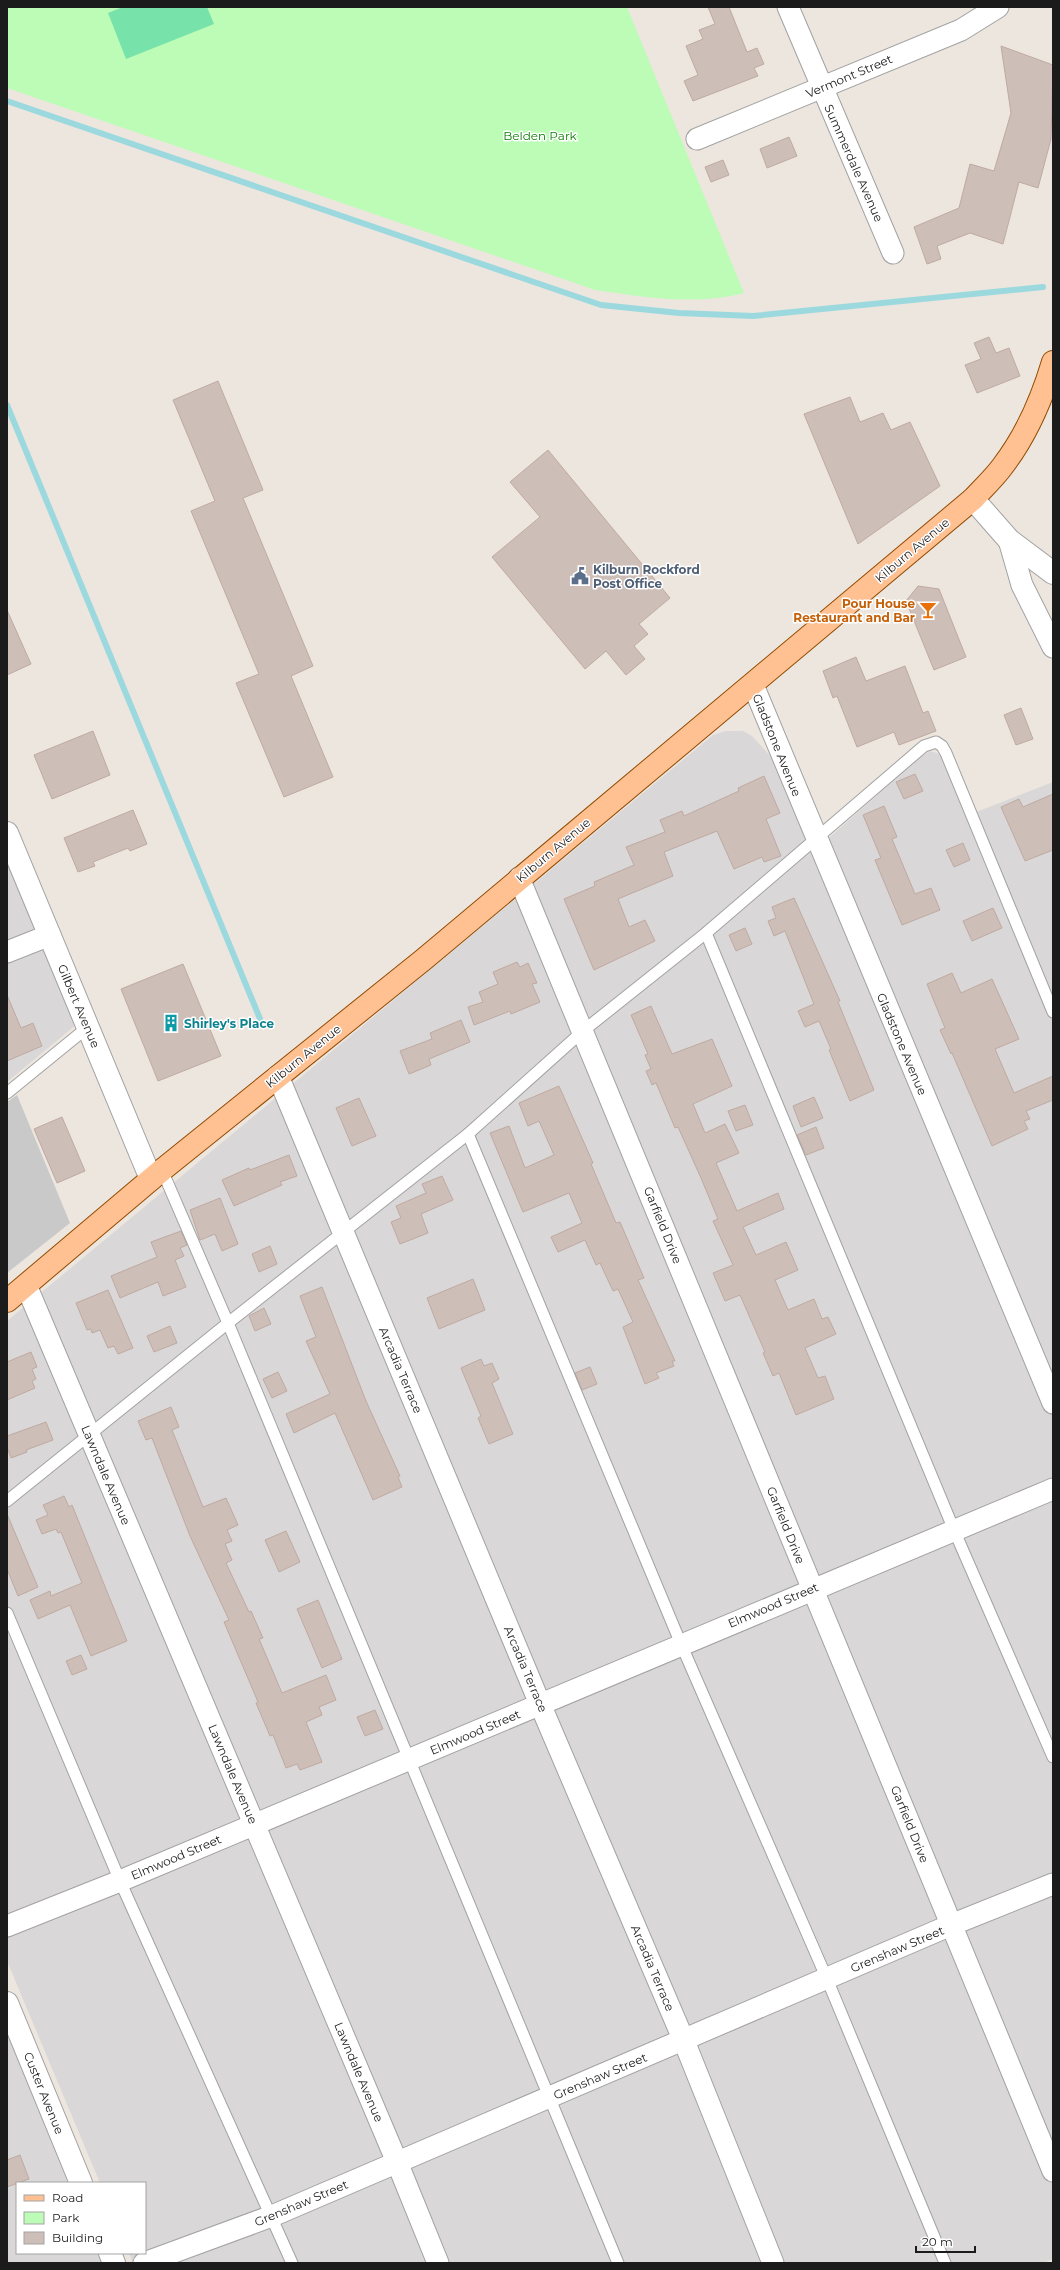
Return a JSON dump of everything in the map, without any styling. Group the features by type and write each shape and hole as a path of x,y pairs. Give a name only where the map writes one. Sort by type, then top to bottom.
{"main road":[{"name":"Kilburn Avenue","path":"7,1301 156,1174 423,960 973,498 1002,467 1024,434 1039,403 1053,362"}],"street":[{"name":"Summerdale Avenue","path":"788,7 821,88 893,253"},
{"name":"Vermont Street","path":"697,139 961,30 998,7"},
{"path":"973,498 1009,540 1053,573"},
{"path":"1009,540 1022,585 1053,648"},
{"name":"Gladstone Avenue","path":"752,684 1053,1403"},
{"name":"Gilbert Avenue","path":"7,833 88,1026 156,1174"},
{"name":"Garfield Drive","path":"520,878 1053,2171"},
{"path":"7,952 50,935"},
{"name":"Arcadia Terrace","path":"278,1076 344,1231 540,1704 684,2041 773,2263"},
{"name":"Lawndale Avenue","path":"26,1285 397,2162 438,2263"},
{"name":"Elmwood Street","path":"7,1926 120,1881 254,1823 1053,1489"},
{"name":"Grenshaw Street","path":"144,2263 272,2216 684,2041 951,1925 1053,1884"},
{"name":"Custer Avenue","path":"7,2003 81,2182"}],"lane":[{"path":"7,1501 228,1323 468,1134 583,1031 706,934 918,750 933,743 940,744 946,753 1053,1012"},
{"path":"706,934 954,1530 1053,1757"},
{"path":"7,1093 88,1026"},
{"path":"468,1134 681,1644 827,1979 945,2263"},
{"path":"156,1174 228,1323 551,2097 618,2263"},
{"path":"7,1613 120,1881 292,2263"}],"shaded area":[{"path":"726,731 743,731 752,736 774,760 814,851 920,757 930,751 937,753 944,759 966,816 1053,782 1053,2259 1043,2263 133,2263 129,2254 146,2254 146,2182 100,2182 7,1961 7,1321 713,735"},
{"path":"7,857 77,1024 7,1082"},
{"path":"17,1095 70,1223 7,1273 7,1102"},
{"path":"7,2030 71,2182 16,2182 16,2254 100,2254 104,2263 7,2263"}],"green space":[{"name":"Belden Park","path":"7,7 627,7 744,293 725,297 688,300 595,290 7,88"},
{"path":"123,7 207,7 214,24 126,59 108,13"}],"building":[{"path":"708,7 729,7 747,52 757,48 764,64 754,68 758,76 693,101 684,81 698,75 686,46 703,39 699,30 715,24"},
{"path":"1001,46 1053,65 1051,139 1038,188 1019,182 1003,244 970,233 937,246 941,259 927,264 914,227 959,208 970,164 994,171 1011,113"},
{"path":"789,137 797,156 767,168 760,149"},
{"path":"723,160 729,175 711,182 705,167"},
{"path":"989,337 996,353 1009,348 1020,376 977,393 965,365 981,359 974,343"},
{"path":"218,381 263,490 243,498 313,666 291,676 333,777 284,797 236,683 259,674 191,511 215,501 173,400"},
{"path":"850,397 860,422 883,413 891,430 910,422 940,486 858,544 804,414"},
{"name":"Kilburn Rockford Post Office","path":"548,450 670,598 639,624 648,634 634,646 645,659 626,675 606,651 585,669 492,557 540,517 510,482"},
{"path":"918,586 939,589 966,657 934,670 906,601"},
{"path":"7,610 31,664 7,675"},
{"path":"856,657 866,681 905,666 923,713 928,711 936,731 899,745 894,732 857,747 837,696 833,698 823,671"},
{"path":"1021,708 1033,739 1016,745 1004,715"},
{"path":"93,731 110,775 52,799 34,755"},
{"path":"915,774 923,791 904,799 896,782"},
{"path":"764,776 780,813 766,819 781,856 764,862 762,857 734,869 717,831 664,852 673,876 618,899 629,927 645,920 655,941 594,970 564,899 595,886 594,882 634,865 626,847 665,832 660,820 682,811 684,816 739,791 738,788"},
{"path":"1053,794 1053,850 1025,861 1001,807 1019,799 1023,807"},
{"path":"884,806 897,837 892,839 915,894 931,888 940,910 902,925 875,860 881,858 863,815"},
{"path":"133,810 147,844 130,851 128,848 93,862 95,866 78,872 64,838"},
{"path":"963,843 970,860 954,867 946,850"},
{"path":"794,898 840,1001 838,1002 874,1090 850,1101 819,1021 805,1027 798,1011 814,1004 785,931 774,936 768,921 776,918 772,907"},
{"path":"993,908 1002,928 972,941 963,921"},
{"path":"745,928 752,944 736,951 729,935"},
{"path":"517,962 520,967 528,963 537,983 532,984 540,1002 511,1014 510,1011 474,1025 468,1007 483,1002 479,992 498,984 493,972"},
{"name":"Shirley's Place","path":"183,964 221,1056 158,1081 121,989"},
{"path":"952,973 961,993 992,979 1019,1039 995,1049 1014,1093 1053,1076 1053,1100 1026,1111 1030,1119 1024,1121 1028,1129 992,1146 952,1053 951,1054 940,1030 945,1028 927,984"},
{"path":"7,995 21,1028 33,1023 42,1046 7,1061"},
{"path":"651,1006 672,1054 712,1039 732,1086 693,1104 705,1133 725,1124 739,1153 716,1163 737,1211 778,1193 784,1209 743,1227 756,1255 786,1242 798,1270 775,1280 788,1310 814,1299 822,1319 828,1317 836,1334 805,1348 818,1378 825,1376 834,1399 796,1415 779,1373 773,1376 763,1353 765,1352 740,1295 725,1301 713,1273 733,1265 713,1221 718,1219 701,1178 678,1127 675,1128 656,1083 652,1085 646,1071 651,1069 645,1055 648,1054 631,1015"},
{"path":"461,1020 470,1042 429,1059 431,1065 409,1074 400,1051 432,1039 430,1033"},
{"path":"559,1086 593,1163 591,1164 616,1223 620,1222 644,1278 638,1280 675,1361 672,1361 674,1366 656,1373 659,1378 645,1384 623,1327 633,1322 618,1289 613,1291 600,1263 596,1265 585,1240 558,1252 551,1237 582,1223 569,1193 523,1212 490,1133 509,1126 525,1168 554,1155 539,1121 528,1126 519,1103"},
{"path":"814,1097 823,1118 801,1127 793,1106"},
{"path":"359,1098 376,1136 352,1146 336,1108"},
{"path":"745,1105 753,1125 736,1131 728,1111"},
{"path":"62,1117 85,1171 57,1183 34,1129"},
{"path":"816,1127 824,1148 806,1155 797,1135"},
{"path":"289,1155 297,1176 280,1182 282,1185 234,1206 222,1180 249,1168 250,1170"},
{"path":"442,1176 453,1200 421,1214 428,1233 400,1244 391,1222 401,1218 396,1206 426,1193 422,1184"},
{"path":"220,1198 238,1244 222,1251 215,1234 200,1240 190,1210"},
{"path":"181,1231 187,1245 180,1248 184,1256 175,1260 186,1287 163,1296 158,1282 120,1298 111,1276 157,1257 151,1242"},
{"path":"270,1246 277,1264 259,1272 252,1254"},
{"path":"473,1279 485,1310 439,1329 427,1298"},
{"path":"322,1287 366,1401 400,1476 398,1477 402,1487 373,1500 335,1413 294,1433 286,1414 330,1394 306,1341 316,1337 300,1296"},
{"path":"108,1290 133,1348 118,1354 114,1346 108,1348 100,1330 92,1333 91,1329 87,1330 76,1303"},
{"path":"264,1308 271,1324 255,1331 249,1316"},
{"path":"170,1326 177,1343 154,1352 147,1336"},
{"path":"31,1352 37,1367 32,1369 36,1379 32,1381 35,1388 7,1400 7,1362"},
{"path":"481,1359 484,1366 492,1363 499,1379 492,1383 513,1434 489,1444 478,1418 481,1416 461,1368"},
{"path":"590,1367 597,1384 582,1390 575,1373"},
{"path":"278,1372 287,1391 272,1398 263,1379"},
{"path":"171,1407 179,1427 172,1430 203,1507 226,1498 238,1525 227,1530 232,1541 225,1544 232,1560 226,1563 263,1638 259,1639 282,1693 326,1675 336,1700 319,1707 322,1715 306,1722 322,1762 300,1770 297,1764 286,1768 273,1735 270,1736 256,1703 258,1702 224,1622 229,1620 190,1536 152,1438 146,1440 138,1421"},
{"path":"46,1422 53,1440 26,1450 27,1452 11,1458 7,1447 7,1436"},
{"path":"64,1496 69,1507 72,1505 127,1641 91,1656 70,1605 38,1619 30,1600 50,1591 51,1596 82,1583 61,1532 58,1533 56,1529 42,1534 36,1520 48,1515 43,1505"},
{"path":"7,1514 38,1587 18,1596 7,1569"},
{"path":"286,1531 300,1562 279,1572 265,1540"},
{"path":"318,1600 342,1659 322,1668 297,1609"},
{"path":"81,1655 87,1669 72,1675 66,1661"},
{"path":"375,1710 383,1729 365,1736 357,1717"},
{"path":"20,2155 29,2179 16,2182 16,2184 7,2187 7,2160"}],"waterway":[{"path":"7,101 601,305 679,313 753,316 1043,287"},
{"path":"7,405 263,1026"}],"place":[{"name":"Kilburn Rockford Post Office","path":"580,576"},
{"name":"Pour House Restaurant and Bar","path":"928,610"},
{"name":"Shirley's Place","path":"171,1023"}]}
